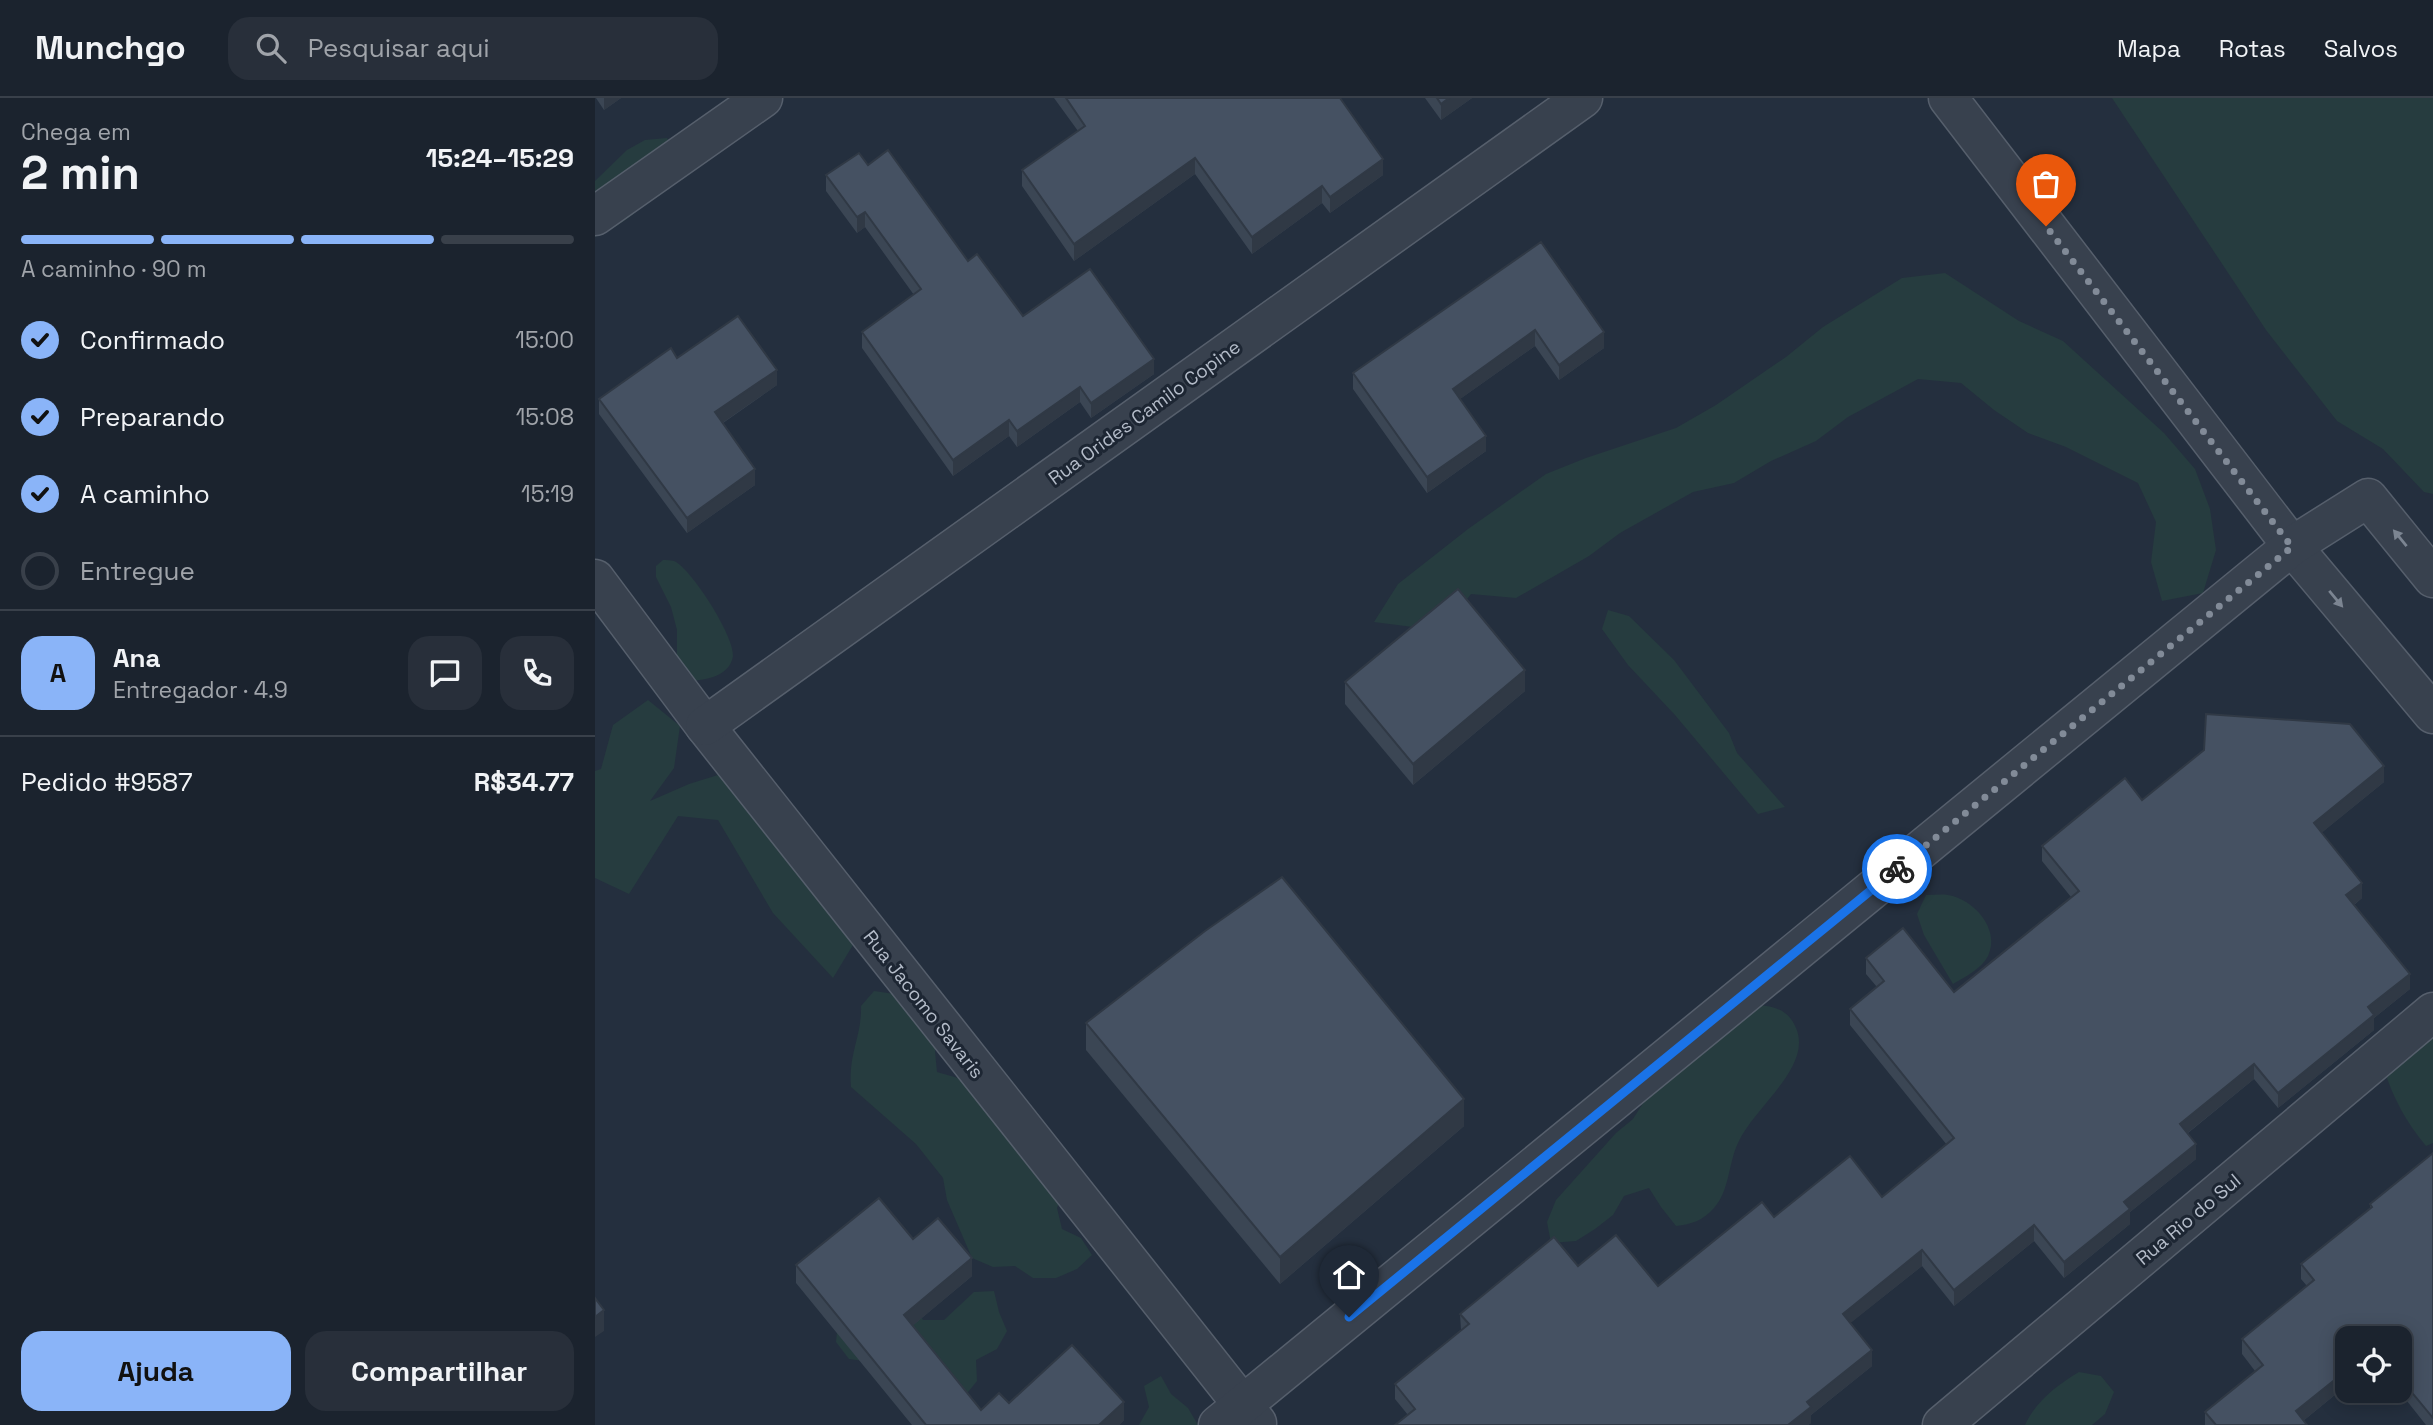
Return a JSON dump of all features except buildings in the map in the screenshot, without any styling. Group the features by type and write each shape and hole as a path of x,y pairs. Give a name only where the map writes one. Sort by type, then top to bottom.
{"street":[{"path":"595,216 763,98"},
{"name":"Rua Orides Camilo Copine","path":"705,726 1583,98"},
{"path":"1948,98 2292,547 2433,714"},
{"path":"1239,1418 2292,547 2368,498 2433,578"},
{"name":"Rua Jacomo Savaris","path":"595,579 705,726 1239,1418"},
{"name":"Rua Rio do Sul","path":"1943,1425 2433,1012"}],"green space":[{"path":"2112,98 2433,98 2433,494 2424,492 2383,449 2337,421 2266,330"},
{"path":"667,138 679,159 670,172 634,214 595,237 595,181 627,150 645,140"},
{"path":"1945,273 2019,321 2063,341 2164,433 2195,469 2210,509 2216,550 2203,593 2162,601 2151,562 2156,522 2138,483 2066,447 2028,433 1961,383 1918,379 1848,417 1816,441 1771,461 1734,483 1693,492 1620,533 1589,556 1516,598 1471,594 1458,611 1421,628 1374,622 1398,584 1468,529 1546,474 1676,428 1716,405 1786,357 1823,327 1902,278"},
{"path":"663,560 674,561 691,576 711,604 727,634 733,656 727,668 716,676 690,681 677,665 677,630 671,607 656,577 656,566"},
{"path":"1608,610 1629,616 1674,660 1729,733 1737,753 1785,807 1758,814 1675,715 1628,665 1602,629"},
{"path":"648,700 680,726 674,768 650,801 689,784 734,770 868,920 833,978 773,913 718,820 678,816 629,894 595,878 595,771 601,769 613,725"},
{"path":"1926,895 1958,898 1976,909 1988,926 1991,946 1985,961 1953,984 1924,935 1917,914"},
{"path":"874,991 915,997 939,1031 935,1051 937,1072 958,1078 980,1073 1065,1188 1057,1208 1062,1229 1081,1238 1092,1255 1077,1269 1056,1278 1033,1278 1015,1266 993,1267 972,1258 947,1200 943,1178 916,1144 851,1087 851,1065 861,1006"},
{"path":"2433,998 2433,1143 2426,1146 2401,1109 2384,1069"},
{"path":"1747,1005 1769,1006 1782,1011 1796,1028 1799,1043 1789,1072 1738,1143 1726,1185 1714,1208 1697,1221 1676,1226 1649,1188 1624,1196 1613,1215 1576,1241 1551,1243 1547,1222 1556,1200 1616,1133 1633,1119 1659,1078"},
{"path":"994,1291 1007,1331 997,1349 976,1360 977,1381 964,1397 871,1362 849,1359 836,1342 838,1322 911,1301 923,1320 944,1320 974,1292"},
{"path":"2079,1372 2101,1376 2114,1392 2105,1414 2092,1425 2025,1425 2048,1394"},
{"path":"1161,1376 1171,1394 1188,1408 1198,1425 1139,1425 1149,1407 1144,1386"}],"way so far":[{"path":"1897,869 2292,547 2046,226"}],"route":[{"path":"1349,1317 1897,869"}]}
